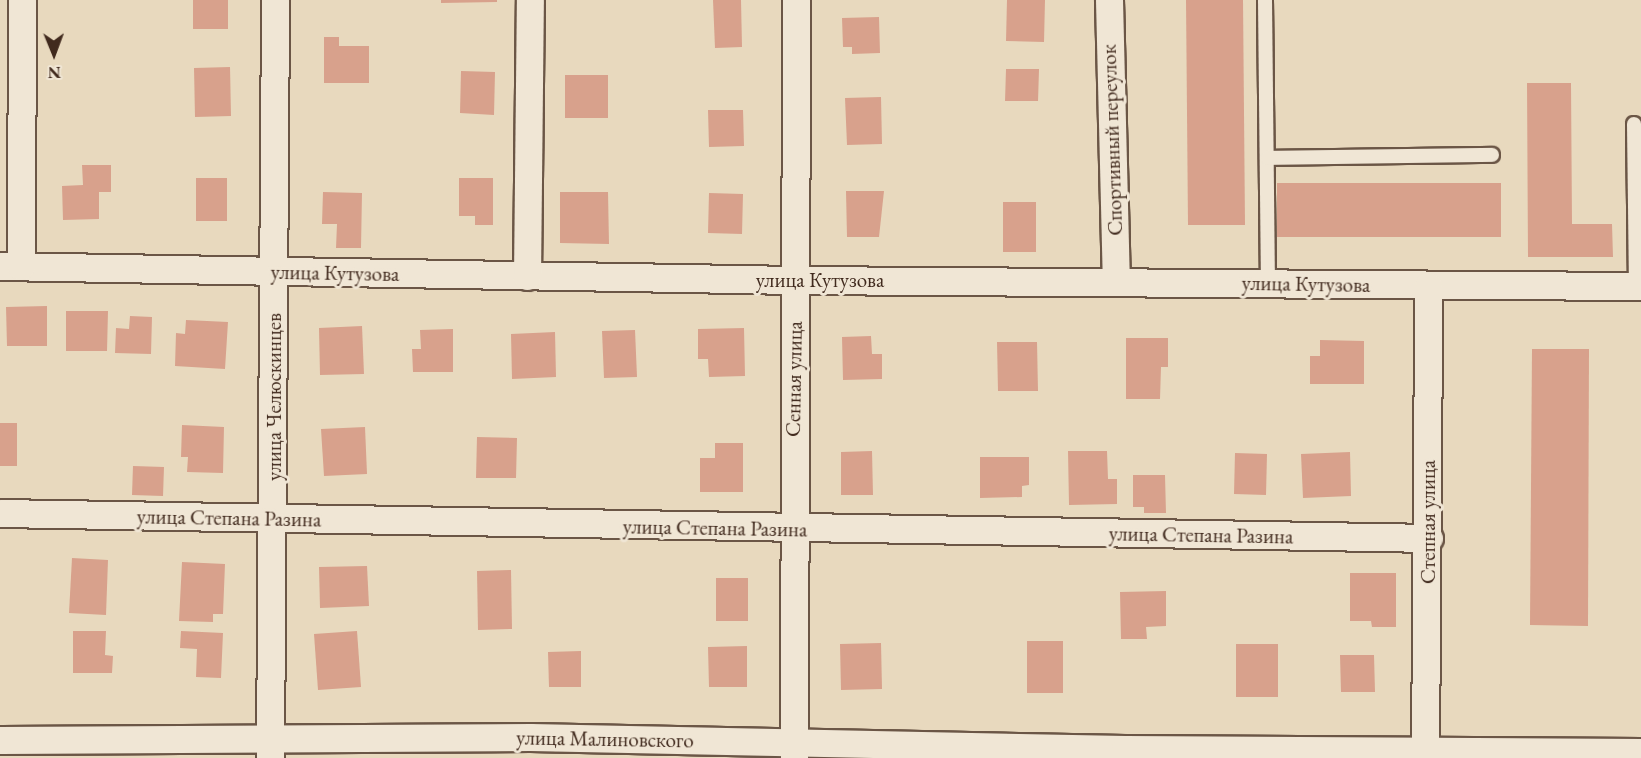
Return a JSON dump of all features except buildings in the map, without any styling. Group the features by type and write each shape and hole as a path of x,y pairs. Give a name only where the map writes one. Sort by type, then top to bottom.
{"street":[{"path":"11,266 22,0"},
{"name":"улица Челюскинцев","path":"271,749 275,0"},
{"path":"527,276 530,0"},
{"name":"Сенная улица","path":"794,750 792,529 796,0"},
{"name":"Спортивный переулок","path":"1109,0 1116,280"},
{"name":"улица Кутузова","path":"11,266 795,280 1116,280 1428,286 1639,286"},
{"name":"Степная улица","path":"1425,753 1429,538 1428,286"},
{"name":"улица Степана Разина","path":"0,513 792,529 1429,538"},
{"name":"улица Малиновского","path":"0,740 271,749 530,748 1590,755 1641,752"}],"lane":[{"path":"1265,0 1268,283"},
{"path":"1634,124 1639,286"},
{"path":"1268,158 1492,155"}]}
